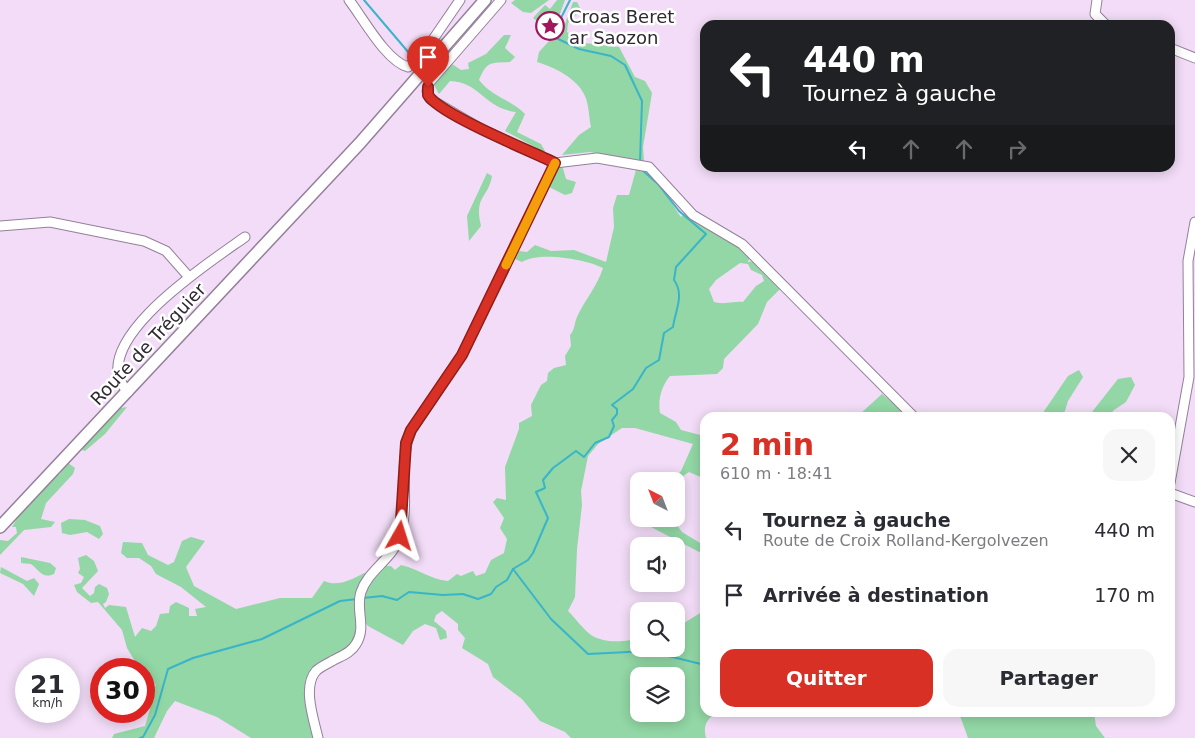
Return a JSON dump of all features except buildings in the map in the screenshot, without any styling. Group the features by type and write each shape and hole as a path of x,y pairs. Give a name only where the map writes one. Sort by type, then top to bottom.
{"main road":[{"name":"Route de Tréguier","path":"0,527 321,185 485,1"}],"street":[{"path":"349,0 379,41 395,59 408,67 423,54 460,0"},
{"path":"501,0 435,75 428,87 428,95 436,104 483,130 555,163 597,158 652,169 693,215 742,244 909,412"},
{"path":"1097,0 1094,14 1101,20"},
{"path":"1175,50 1195,58"},
{"path":"318,738 310,686 312,677 318,669 347,653 357,643 362,626 359,602 362,590 398,544 403,528 403,460 411,430 467,344 555,163"},
{"path":"0,226 50,222 144,241 166,251 189,277"},
{"path":"1175,454 1188,378 1188,260 1195,222"},
{"path":"128,392 120,384 118,364 123,350 156,304 189,277 245,237"},
{"path":"1175,496 1195,502"}],"green space":[{"path":"515,0 549,0 531,13 523,12 511,3"},
{"path":"557,0 565,0 554,30 564,27 573,2 577,2 581,10 568,23 567,32 584,43 619,47 635,77 645,81 652,93 643,147 644,161 590,152 562,155 579,135 591,127 585,96 577,84 564,74 537,62 539,52 549,41 545,32 550,31 533,18 545,5 550,9"},
{"path":"504,35 511,35 505,48 515,57 510,62 490,64 484,69 479,80 489,90 525,114 517,132 541,144 546,153 505,131 516,112 496,106 476,90 460,82 450,81 439,94 434,85 446,67 452,64 461,70 469,69 468,63 486,54"},
{"path":"562,165 566,179 576,182 572,193 565,195 549,187 556,166"},
{"path":"636,170 645,172 652,176 663,188 681,217 685,213 737,244 750,256 748,262 755,261 781,288 767,302 758,324 724,359 723,368 717,374 670,376 662,389 659,403 660,413 676,422 681,430 700,435 700,477 689,472 685,475 685,472 680,472 693,444 635,428 622,428 598,444 588,456 581,491 582,505 577,549 575,597 568,611 585,630 596,638 615,641 630,640 630,657 685,657 685,622 700,613 700,717 711,717 706,724 706,738 571,738 565,732 540,721 522,699 493,677 488,664 462,648 465,638 458,630 458,624 442,611 436,615 434,621 446,631 447,638 440,640 436,628 425,624 413,631 403,645 368,626 363,619 361,611 364,594 368,585 385,566 391,566 395,570 401,565 448,581 457,574 461,576 473,571 476,576 485,573 491,560 504,553 507,539 500,528 504,518 493,502 497,498 506,500 505,467 519,429 519,423 532,416 531,405 541,385 547,381 548,373 554,368 566,365 565,356 571,346 570,335 580,311 598,281 603,268 574,259 539,257 522,262 515,259 519,251 527,252 535,245 551,251 574,250 606,262 614,227 613,208 617,195 629,195","holes":["740,263 748,264 751,270 762,275 764,281 756,286 743,302 714,302 709,289 716,280"]},
{"path":"487,173 492,176 488,189 480,203 479,216 481,226 469,241 467,216"},
{"path":"1079,370 1083,377 1068,401 1065,412 1043,412 1068,376"},
{"path":"1131,377 1135,385 1126,402 1112,412 1092,412 1118,379"},
{"path":"882,394 904,412 862,412"},
{"path":"127,407 105,434 85,451 82,450 91,437 121,408"},
{"path":"68,463 75,468 73,474 46,503 41,519 55,522 51,527 24,530 0,555 0,540 8,541 17,533 16,527 12,527 21,512 55,475 59,475"},
{"path":"69,519 85,520 100,526 103,534 99,539 87,532 70,535 62,533 61,523"},
{"path":"653,528 679,528 682,532 700,543 700,552 685,545 685,537 670,537"},
{"path":"191,537 205,541 186,567 194,586 236,609 280,598 312,598 324,581 339,583 364,573 368,575 355,594 359,628 355,640 341,653 316,664 311,670 308,679 323,738 251,738 217,717 175,701 167,711 154,738 112,738 114,734 145,726 146,723 155,723 155,658 133,658 127,648 122,630 98,602 91,603 77,592 74,585 81,583 84,577 78,573 80,569 78,558 86,555 94,561 98,571 82,588 90,596 99,584 107,588 109,594 106,602 103,604 105,608 109,605 126,607 135,637 142,628 151,631 156,626 160,614 169,613 170,606 176,602 189,608 189,616 197,616 195,609 206,607 181,587 156,574 151,566 139,558 127,558 121,553 123,542 142,543 148,555 168,565 174,562 182,541"},
{"path":"21,557 50,563 56,568 54,574 44,575 31,564 21,563"},
{"path":"1,567 27,581 34,578 39,584 34,596 23,584 0,573"},
{"path":"960,717 1095,717 1096,726 1105,738 968,738"}],"waterway":[{"path":"364,0 409,53 415,55"},
{"path":"570,0 552,36 579,49 611,56 625,65 642,101 640,162"},
{"path":"363,598 382,596 397,600 409,592 443,595 463,594 478,599 491,594 496,587 507,580 513,569 528,560 533,553 548,518 536,492 545,488 543,480 553,468 576,451 584,457 595,443 609,437 614,426 612,420 617,414 617,409 612,405 633,389 646,368 659,360 664,333 673,327 678,303 679,291 674,280 676,267 706,234 679,211 658,184 641,169"},
{"path":"513,569 551,619 588,654 648,651 700,664"},
{"path":"140,738 143,737 155,715 168,669 193,658 262,639 340,601 357,599"}],"slow traffic":[{"path":"506,265 555,163"}],"place":[{"name":"Croas Beret ar Saozon","path":"550,26"}],"route":[{"path":"400,536 403,528 403,460 411,430 462,355 555,163 483,130 436,104 428,95 428,87"}]}
